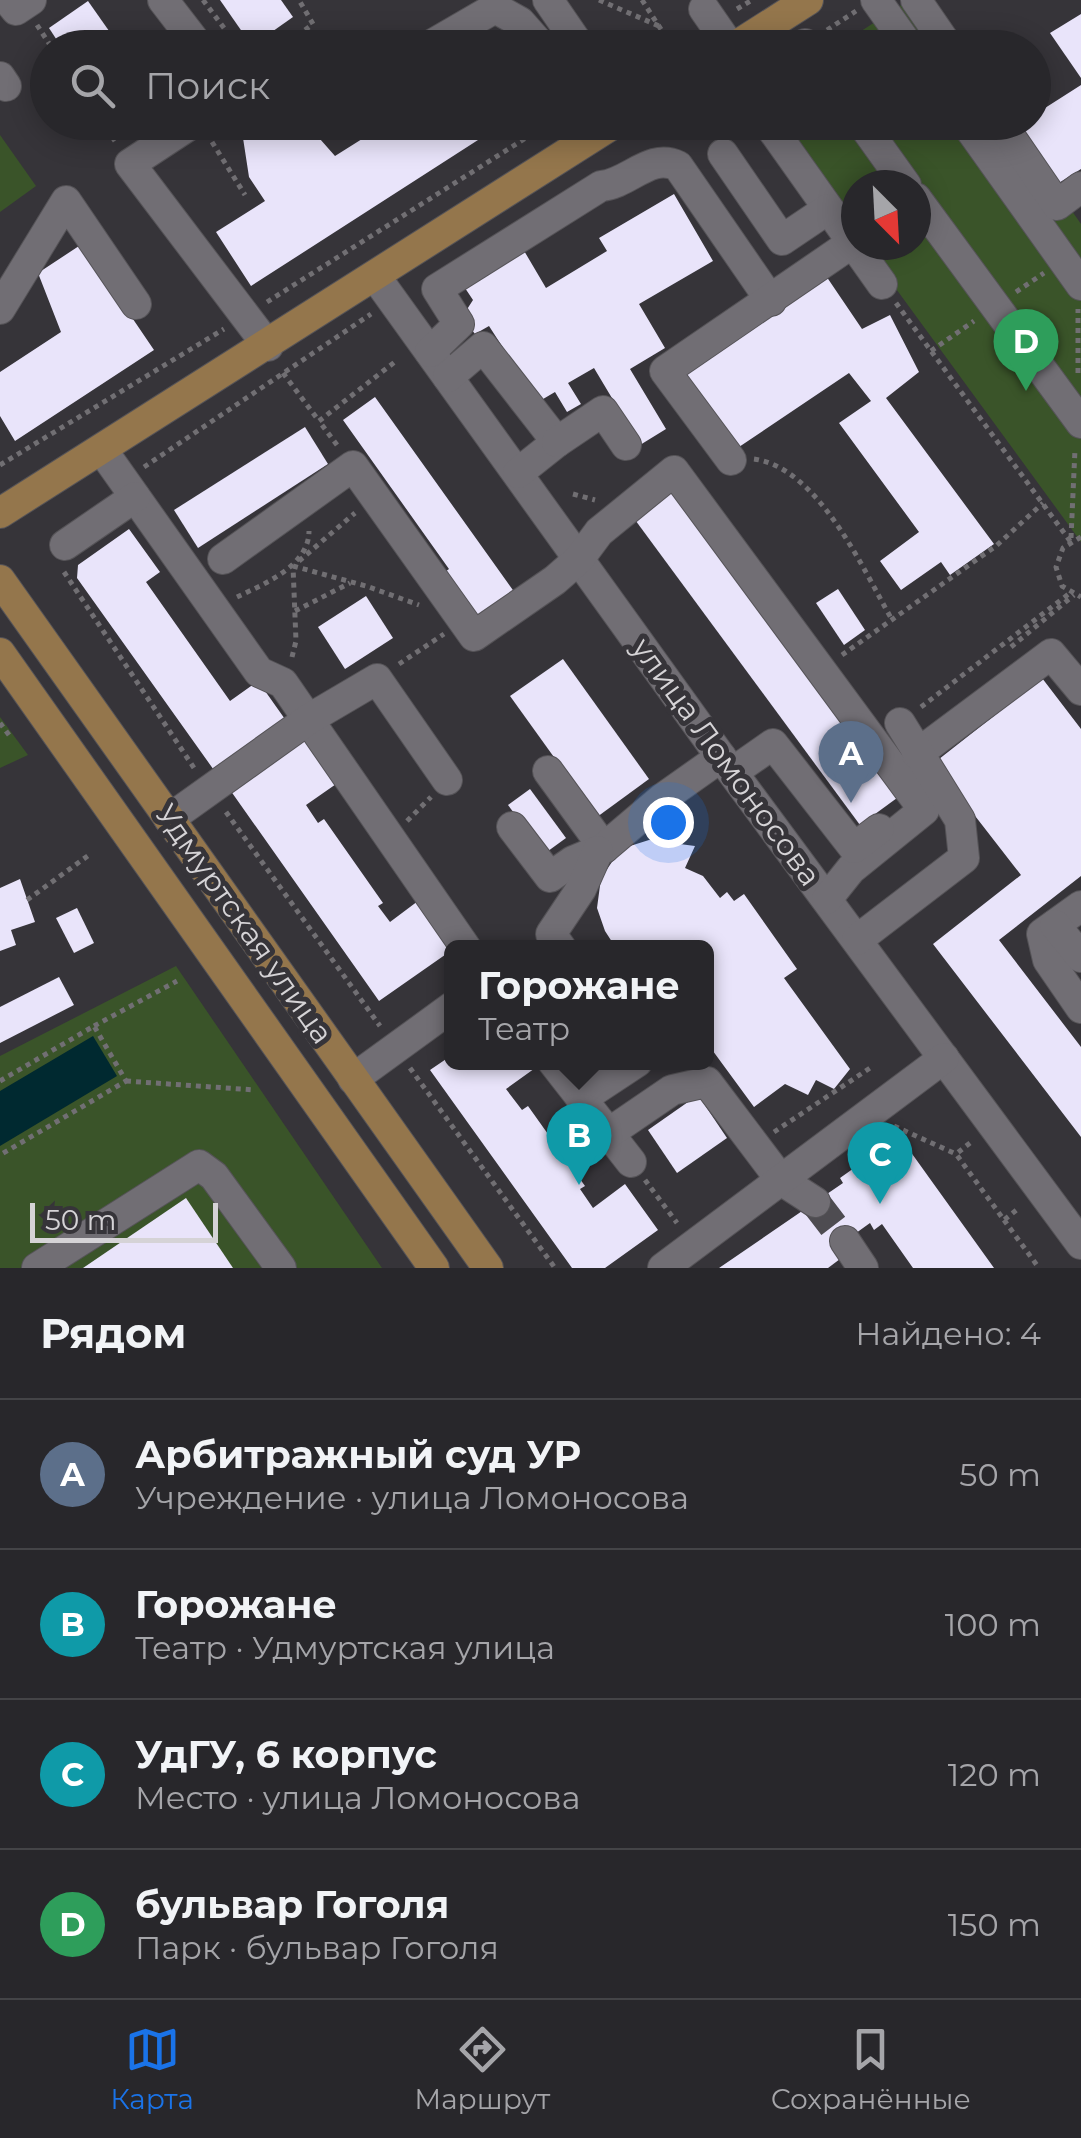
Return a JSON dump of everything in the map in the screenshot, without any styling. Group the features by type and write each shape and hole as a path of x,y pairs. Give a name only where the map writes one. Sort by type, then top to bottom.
{"main road":[{"path":"760,30 808,0"},
{"path":"0,513 268,346 384,288 585,140"},
{"name":"Удмуртская улица","path":"0,580 488,1268"},
{"name":"Удмуртская улица","path":"0,653 434,1268"},
{"path":"345,1141 380,1115"}],"street":[{"path":"164,0 186,30"},
{"path":"548,0 569,30"},
{"path":"916,0 937,30"},
{"path":"868,4 893,30"},
{"path":"457,30 495,8 527,30"},
{"path":"704,10 719,30"},
{"path":"180,140 130,164 268,346"},
{"path":"779,140 841,227"},
{"path":"874,140 895,170"},
{"path":"988,140 1081,285"},
{"path":"992,140 1057,205 1081,187"},
{"path":"724,154 782,240 828,209"},
{"path":"430,352 459,324 437,289 601,186 614,186 654,162 666,160 678,166 771,301"},
{"path":"0,309 66,201 136,304"},
{"path":"931,218 1081,423"},
{"path":"730,460 665,371 841,250"},
{"path":"865,260 882,284"},
{"name":"улица Ломоносова","path":"384,288 727,764 1081,1244"},
{"path":"448,377 482,346 556,442"},
{"path":"518,473 602,411 626,445"},
{"path":"102,450 259,672 284,683 460,940"},
{"path":"223,559 353,466 474,636 555,580 579,559 599,532 674,471 924,810 850,869 827,899"},
{"path":"63,556 129,489"},
{"path":"917,754 1051,654 1081,690"},
{"path":"169,819 308,719 378,679 447,780"},
{"path":"857,940 964,858 960,820 900,724"},
{"path":"512,826 550,876 573,860 601,849 663,798 773,744 854,848 918,801"},
{"path":"548,771 601,849"},
{"path":"555,940 551,934 601,849"},
{"path":"1081,906 1042,934 1048,960 1081,1008"},
{"path":"1055,925 1081,957"},
{"path":"354,1078 444,1012"},
{"path":"663,1268 944,1058"},
{"path":"559,1070 632,1162"},
{"path":"582,1099 624,1070"},
{"path":"609,1133 672,1090 706,1082 781,1180 814,1202"},
{"path":"36,1268 199,1166 214,1176 280,1268"}],"path":[{"path":"203,0 226,30"},
{"path":"299,0 313,24 305,30"},
{"path":"598,0 659,26"},
{"path":"642,0 662,30"},
{"path":"830,30 868,4"},
{"path":"23,6 40,30"},
{"path":"208,140 246,194"},
{"path":"0,465 523,140"},
{"path":"882,284 1070,541"},
{"path":"129,489 283,373 384,288"},
{"path":"319,421 396,361"},
{"path":"283,373 353,466"},
{"path":"730,460 759,458 797,478 828,512 891,618"},
{"path":"216,607 293,566 374,497"},
{"path":"822,670 996,546 1043,503"},
{"path":"284,683 296,641 293,566 309,543 310,523"},
{"path":"1075,595 1057,576 1056,566 1062,548 1081,537"},
{"path":"63,556 210,790 555,1268"},
{"path":"293,566 463,621"},
{"path":"295,612 352,582"},
{"path":"1038,625 1075,595"},
{"path":"900,724 1075,595"},
{"path":"378,679 463,621"},
{"path":"0,723 9,736"},
{"path":"390,838 447,780"},
{"path":"28,900 89,855"},
{"path":"0,1081 177,981"},
{"path":"94,1026 126,1082"},
{"path":"769,1135 870,1068"},
{"path":"0,1154 126,1082 255,1090"},
{"path":"868,1114 956,1154 1039,1268"},
{"path":"956,1154 970,1143"},
{"path":"632,1162 694,1246"},
{"path":"1004,1220 1019,1208"}],"green space":[{"path":"909,0 940,30 863,30"},
{"path":"0,135 36,186 0,212"},
{"path":"787,140 1023,140 1081,224 1081,542 875,260 931,260 931,170 841,170 841,213"},
{"path":"0,717 28,755 0,768"},
{"path":"176,966 382,1268 0,1268 0,1056"}],"water":[{"path":"93,1036 117,1076 0,1146 0,1091"}],"building":[{"path":"220,0 281,0 293,17 275,30 241,30"},
{"path":"88,1 108,30 50,30"},
{"path":"1081,14 1081,78 1051,34"},
{"path":"1081,85 1081,169 1054,186 1021,140 1051,140 1051,104"},
{"path":"243,140 321,140 335,156 360,140 478,140 251,286 216,232 265,201 249,177"},
{"path":"674,194 713,261 639,304 665,348 630,369 666,429 640,445 594,368 568,383 581,404 567,412 555,392 538,402 489,326 475,334 462,317 473,300 463,285 523,249 546,288 607,251 599,238"},
{"path":"82,244 154,350 15,441 0,416 0,372 61,332 38,273"},
{"path":"820,267 862,329 890,315 919,372 886,398 994,544 950,575 941,562 901,590 880,561 919,532 839,423 871,401 849,373 733,451 675,367"},
{"path":"375,397 515,593 476,621 442,574 449,569 343,420"},
{"path":"305,427 328,464 198,548 174,510"},
{"path":"667,485 897,798 860,825 630,513"},
{"path":"129,529 160,572 146,582 230,701 258,681 287,722 216,773 77,578 78,565"},
{"path":"838,589 865,630 844,645 816,603"},
{"path":"366,596 393,638 345,669 318,627"},
{"path":"563,659 649,779 597,817 510,696"},
{"path":"1042,678 1081,729 1081,876 999,940 1081,1047 1081,1137 933,944 1021,875 934,763"},
{"path":"304,733 339,782 306,805 318,823 324,819 383,903 378,906 390,922 422,898 446,940 444,956 379,1001 228,787"},
{"path":"530,789 566,838 544,854 508,805"},
{"path":"649,840 695,846 685,868 703,876 720,898 727,892 734,901 744,894 797,969 784,978 850,1069 834,1089 816,1080 808,1095 785,1084 754,1107 714,1052 714,940 611,940 597,908 601,878 614,859 630,846"},
{"path":"20,879 35,922 11,930 16,945 0,951 0,888"},
{"path":"77,908 94,943 74,953 56,918"},
{"path":"59,977 74,1005 0,1043 0,1007"},
{"path":"444,1060 444,1070 532,1070 506,1089 522,1110 528,1106 585,1186 580,1189 593,1208 625,1184 658,1230 605,1268 572,1268 430,1070"},
{"path":"698,1095 727,1138 677,1173 648,1130"},
{"path":"892,1141 905,1144 994,1268 913,1268 882,1224 874,1230 870,1223 838,1246 844,1256 828,1268 719,1268 843,1183 840,1178"},
{"path":"186,1198 233,1268 83,1268"}],"tunnel":[{"path":"815,1202 845,1241"}],"place":[{"name":"бульвар Гоголя","path":"1026,391"},
{"name":"Арбитражный суд УР","path":"851,803"},
{"name":"Горожане","path":"579,1185"},
{"name":"УдГУ, 6 корпус","path":"880,1204"}]}
